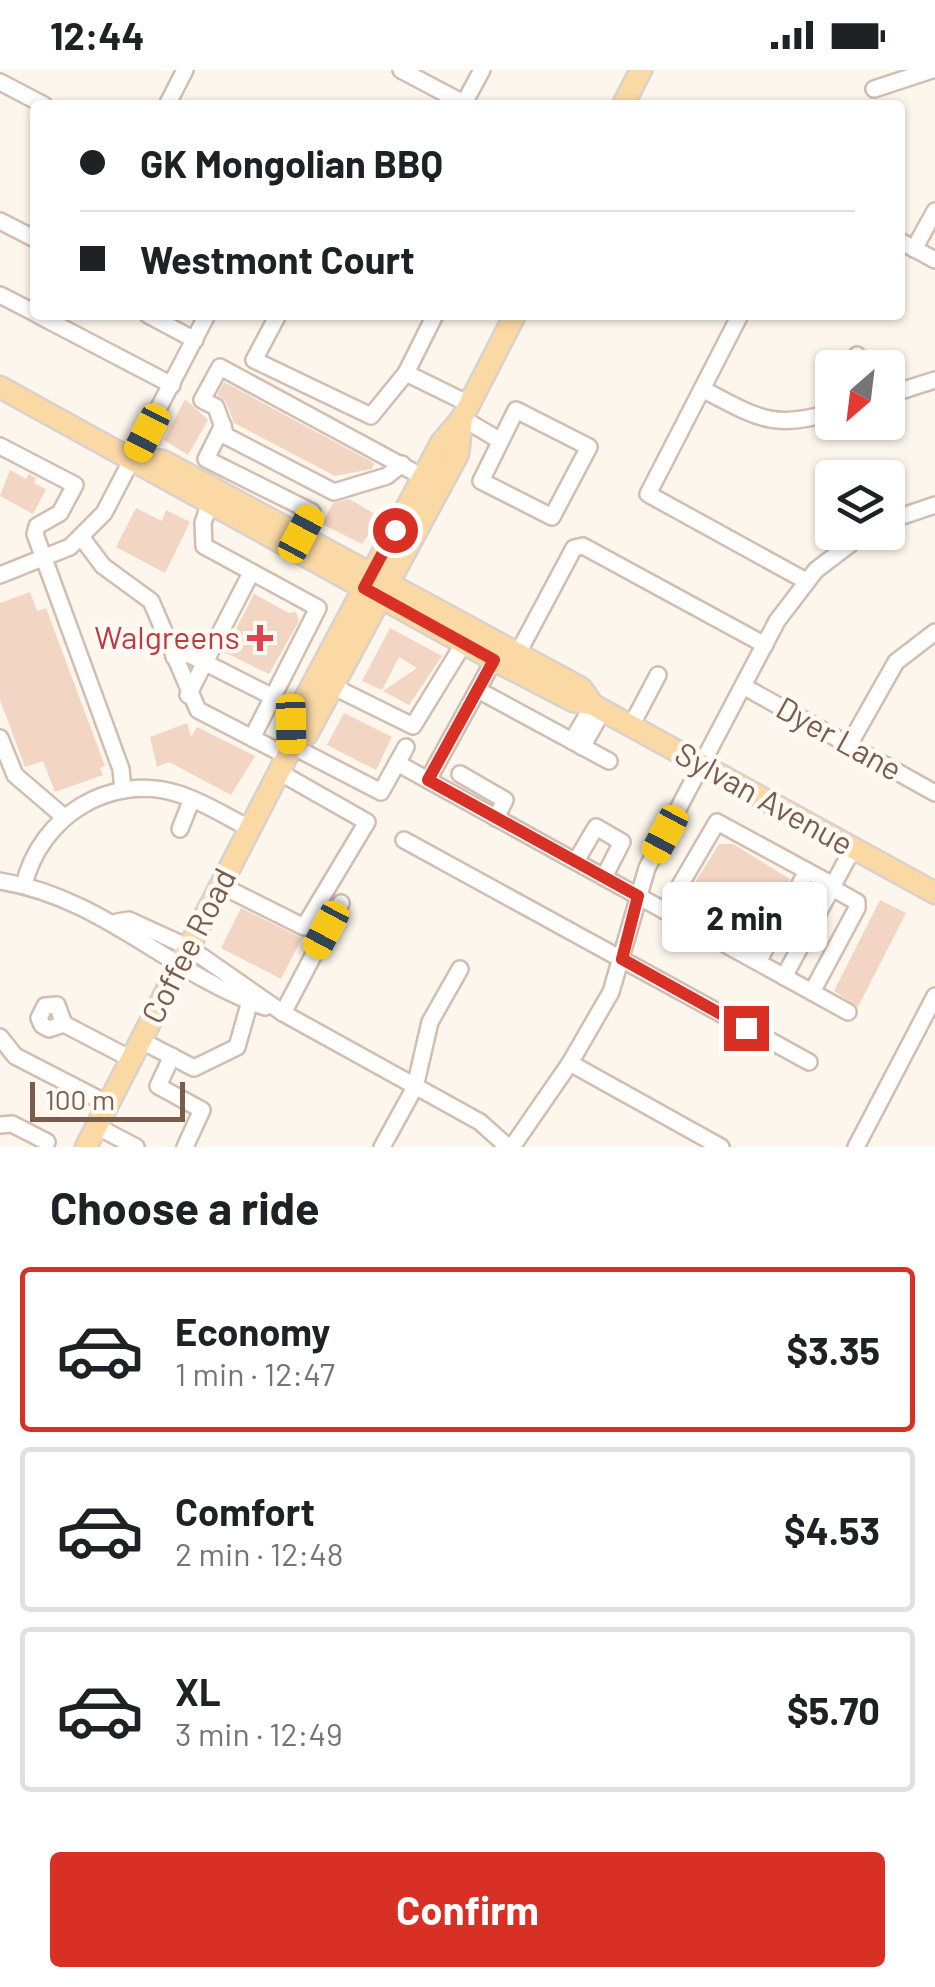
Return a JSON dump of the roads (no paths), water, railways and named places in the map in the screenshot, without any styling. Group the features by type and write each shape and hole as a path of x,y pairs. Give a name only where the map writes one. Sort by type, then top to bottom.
{"main road":[{"path":"632,100 641,70"},
{"name":"Coffee Road","path":"86,1147 286,758 307,734 332,686 423,478 441,443 466,411 512,320"},
{"name":"Sylvan Avenue","path":"0,387 134,458 153,474 301,534 464,644 573,701 598,708 935,894"},
{"name":"Coffee Road","path":"286,758 291,724 458,454 466,411"},
{"name":"Sylvan Avenue","path":"218,500 377,585 518,652 580,688 598,708"}],"street":[{"path":"170,100 185,70"},
{"path":"400,70 457,100"},
{"path":"467,100 482,70"},
{"path":"874,90 932,70"},
{"path":"0,82 34,100"},
{"path":"935,211 907,245 935,260"},
{"path":"0,221 30,236"},
{"path":"0,295 30,310"},
{"path":"49,320 172,384"},
{"path":"157,320 194,340"},
{"path":"0,576 44,560 82,538 104,513 205,320"},
{"path":"275,320 254,360 371,416 406,373 432,320"},
{"path":"737,320 648,494 806,581"},
{"path":"402,464 387,476 334,492 226,436 216,406 202,400 220,367 402,464 423,478"},
{"path":"406,373 466,411 499,440"},
{"path":"905,390 935,380"},
{"path":"702,389 775,423 815,417"},
{"path":"516,410 589,448 552,517 480,481 499,440 516,410"},
{"path":"222,425 206,459 312,512"},
{"path":"0,446 75,485 60,513 35,528 121,769 123,790"},
{"path":"252,738 318,608 204,546 203,523 254,450"},
{"path":"301,534 325,487"},
{"path":"905,515 935,505"},
{"path":"82,538 103,566 151,601 188,695 198,710 286,758 344,808 366,820 304,927 220,885"},
{"path":"518,652 574,548 583,546 764,645"},
{"path":"183,956 480,1122 510,1147 570,1064 610,992 647,868 764,645 806,581 844,550"},
{"path":"188,695 251,573"},
{"path":"849,744 890,670 935,632"},
{"path":"332,686 413,726 464,644"},
{"path":"174,657 188,654 272,698"},
{"path":"428,780 494,660"},
{"path":"631,726 658,675"},
{"name":"Dyer Lane","path":"743,686 935,793"},
{"path":"478,690 609,761"},
{"path":"577,744 598,708"},
{"path":"0,738 15,775 64,817"},
{"path":"286,758 382,792 406,747"},
{"path":"397,763 848,1012"},
{"path":"460,774 506,800 496,818"},
{"path":"24,885 42,841 64,817 93,799 123,790 161,790 192,799 250,828"},
{"path":"180,829 192,799"},
{"path":"665,911 714,823 807,871 857,902 812,992"},
{"path":"576,862 596,827 622,842 604,877"},
{"path":"404,840 808,1062"},
{"path":"784,977 853,848"},
{"path":"758,962 807,871"},
{"path":"0,881 64,896 116,922 129,920 250,1001 283,1013"},
{"path":"283,1013 341,902"},
{"path":"382,1147 415,1087 430,1022 460,969"},
{"path":"856,1147 935,996"},
{"path":"64,1024 136,1049 172,1056 194,1068 237,1048 250,1001"},
{"path":"0,1037 15,1056 108,1104"},
{"path":"172,1056 158,1086 202,1110 185,1147"},
{"path":"570,1064 721,1147"},
{"path":"0,1125 12,1124 47,1142"},
{"path":"96,1126 136,1147"}],"place":[{"name":"Walgreens","path":"260,638"}]}
